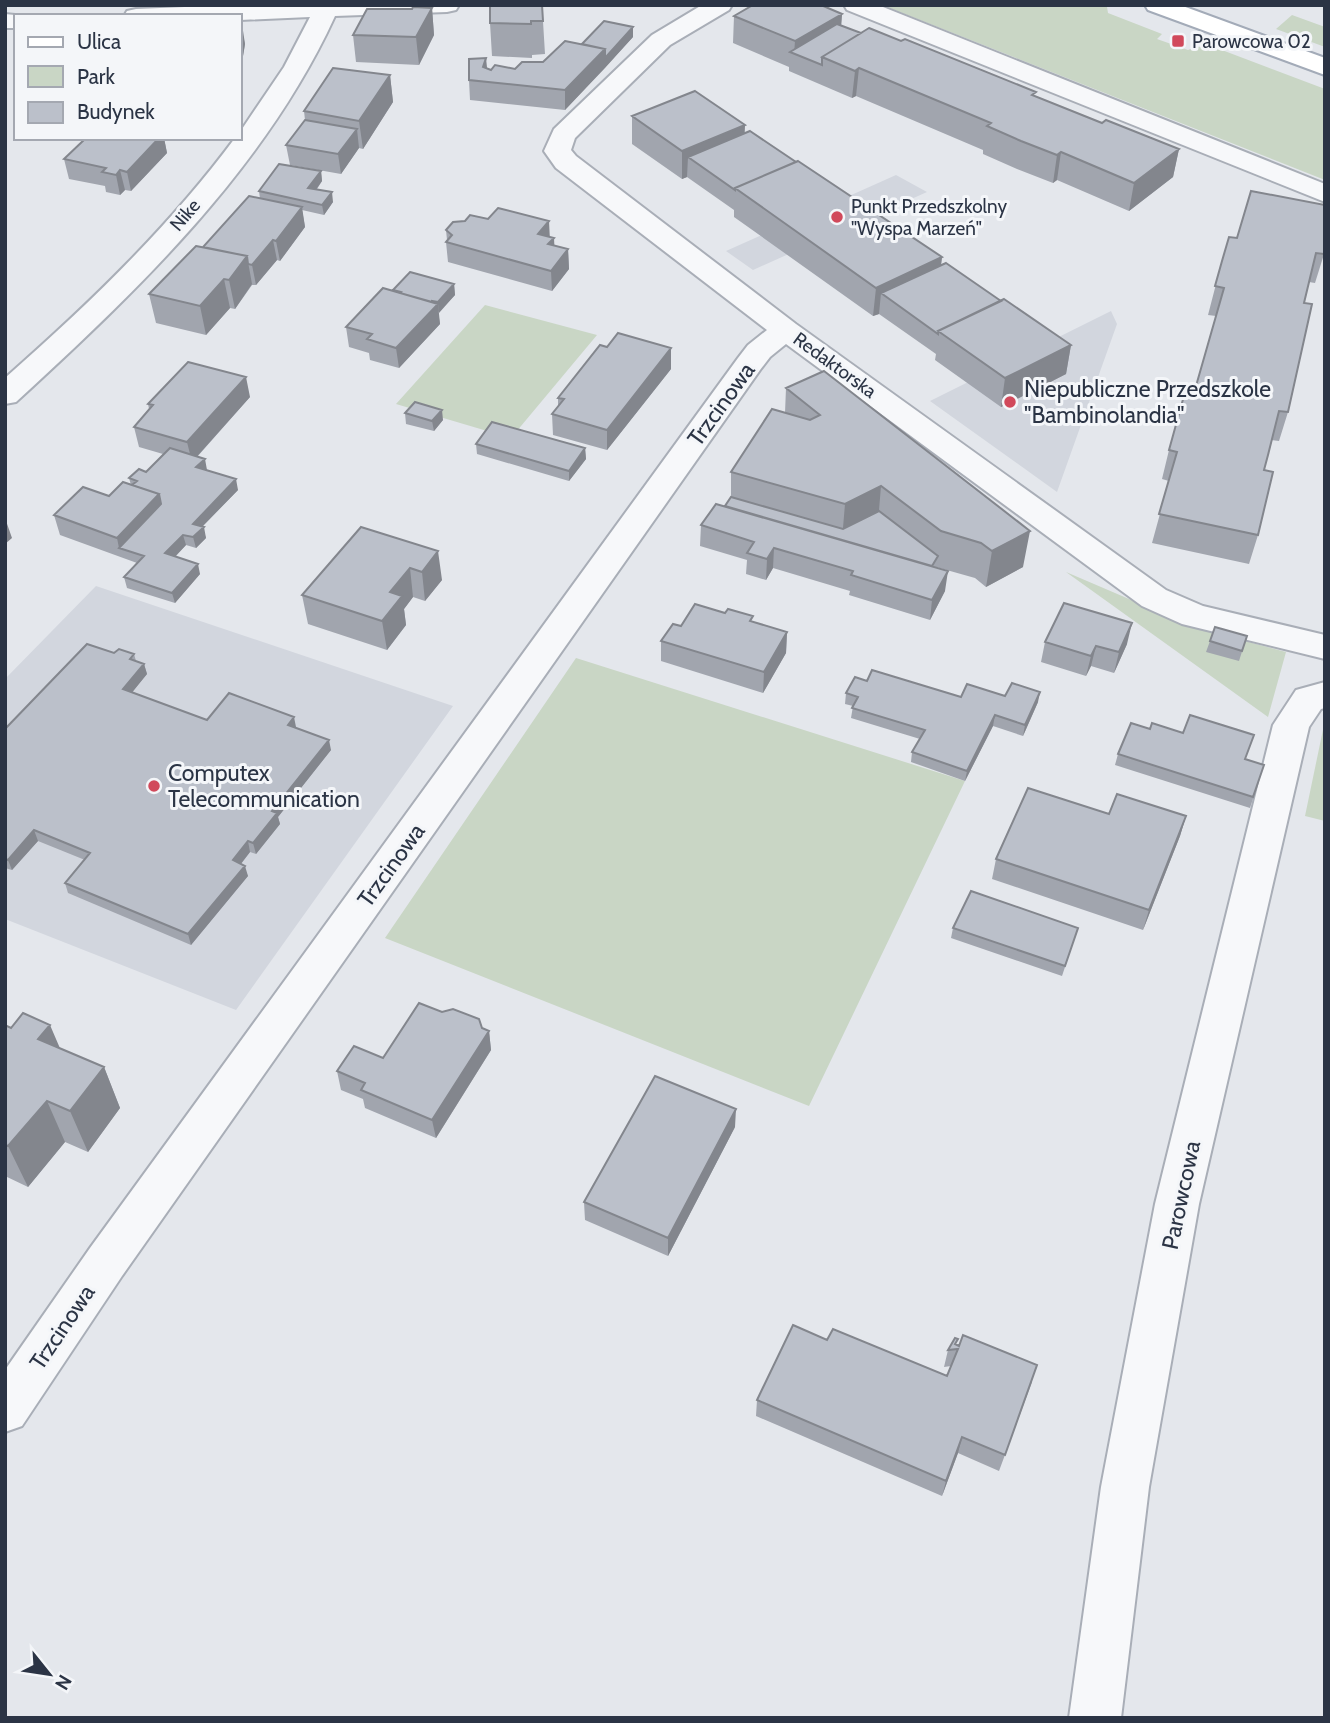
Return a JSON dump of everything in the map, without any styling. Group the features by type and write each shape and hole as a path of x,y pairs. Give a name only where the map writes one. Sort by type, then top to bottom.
{"main road":[{"path":"1157,5 1325,67"}],"street":[{"path":"178,14 447,5"},
{"name":"Redaktorska","path":"720,5 661,40 564,135 557,151 566,162 786,330 1154,598 1194,616 1325,647"},
{"path":"856,5 1325,194"},
{"name":"Nike","path":"5,395 96,311 186,213 259,123 298,66 327,7"},
{"name":"Trzcinowa","path":"5,1410 106,1262 759,351 786,330"},
{"name":"Parowcowa","path":"1095,1718 1125,1487 1177,1204 1291,725 1310,699 1325,695"}],"shaded area":[{"name":"Punkt Przedszkolny \"Wyspa Marzeń\"","path":"896,175 927,192 753,270 726,251"},
{"name":"Niepubliczne Przedszkole \"Bambinolandia\"","path":"1111,311 1117,324 1057,492 930,401"},
{"path":"96,586 453,706 236,1010 5,919 5,679"}],"green space":[{"path":"882,5 1103,5 1107,7 1108,13 1162,34 1157,39 1188,50 1195,47 1214,47 1325,89 1325,180"},
{"path":"1292,15 1325,27 1325,47 1276,29"},
{"path":"485,305 597,335 511,438 396,404"},
{"path":"1066,572 1199,629 1286,652 1268,717"},
{"path":"576,658 965,781 809,1106 385,938"},
{"path":"1325,720 1325,821 1305,816"}],"building":[{"path":"490,5 542,5 543,21 531,21 531,24 490,23"},
{"path":"753,5 821,5 842,14 795,41 734,16"},
{"path":"432,8 416,37 353,35 367,9"},
{"path":"604,21 633,27 605,58 605,49 582,44"},
{"path":"837,24 861,33 822,57 822,65 790,52"},
{"path":"869,28 901,41 905,39 1036,92 1032,95 1102,123 1106,120 1179,149 1134,183 1061,152 1057,155 1021,141 987,126 991,123 859,68 855,71 822,57"},
{"path":"565,41 605,49 565,90 469,80 469,59 486,58 483,67 491,70 495,65 515,69 522,62 543,62"},
{"path":"333,68 390,75 359,121 304,111"},
{"path":"695,91 745,125 682,151 632,116"},
{"path":"305,120 357,129 338,154 286,145"},
{"path":"750,131 796,162 735,190 688,157"},
{"path":"84,140 157,140 127,172 120,170 116,175 102,172 106,168 64,159"},
{"path":"798,161 942,257 876,288 735,188"},
{"path":"279,164 321,171 308,188 332,192 322,205 259,191"},
{"path":"1251,191 1325,205 1325,251 1324,254 1316,253 1304,303 1312,304 1288,412 1279,411 1264,470 1273,472 1258,535 1159,514 1177,452 1169,450 1185,392 1194,393 1224,288 1215,286 1222,261 1229,237 1237,238"},
{"path":"249,196 302,207 276,241 273,240 252,265 248,264 247,256 203,247"},
{"path":"498,208 549,221 538,234 554,238 548,244 568,249 551,271 446,242 452,235 446,230 453,222 465,221 470,215 488,219"},
{"path":"196,246 247,256 229,280 224,279 200,306 149,294"},
{"path":"946,263 1001,301 938,331 938,334 881,293"},
{"path":"410,272 454,284 438,302 393,290"},
{"path":"383,288 438,304 396,348 367,339 372,334 346,327"},
{"path":"1004,299 1071,345 1005,378 938,331"},
{"path":"618,333 671,348 607,430 552,414 564,399 558,398 600,345 607,347"},
{"path":"188,362 246,377 187,442 134,427 153,405 148,404"},
{"path":"824,371 1030,531 992,551 981,543 941,531 881,486 845,504 731,472 772,409 810,420 820,415 786,388"},
{"path":"415,402 442,410 432,421 405,413"},
{"path":"492,422 585,448 569,471 476,444"},
{"path":"170,448 205,459 196,467 236,479 193,524 204,527 193,537 183,535 165,553 198,564 172,593 124,577 144,556 119,548 161,504 159,494 132,485 137,481 129,478 139,469 146,472"},
{"path":"123,482 159,494 117,538 54,515 83,487 109,496"},
{"path":"731,497 843,529 879,511 938,556 932,566 725,506"},
{"path":"716,504 948,571 932,600 851,575 853,571 774,548 767,559 747,553 754,542 701,525"},
{"path":"361,527 438,551 422,572 410,568 390,592 402,596 382,621 302,595"},
{"path":"1064,603 1132,623 1119,652 1096,646 1091,656 1045,642"},
{"path":"695,604 725,613 728,609 753,616 750,621 787,632 764,672 661,641 673,624 681,626"},
{"path":"1215,627 1247,636 1242,651 1210,641"},
{"name":"Computex Telecommunication","path":"87,644 114,653 119,649 134,654 130,659 144,664 123,689 207,720 229,693 294,717 288,725 329,740 272,811 277,813 253,843 248,841 233,860 245,866 188,934 65,883 90,853 34,830 8,860 5,859 5,729"},
{"path":"872,670 961,697 967,684 1005,696 1012,683 1040,692 1025,725 995,715 967,771 912,752 925,730 852,708 858,697 846,693 855,677 867,681"},
{"path":"1190,715 1254,735 1245,759 1264,765 1253,797 1118,754 1131,723 1150,729 1152,723 1183,733"},
{"path":"1028,788 1109,814 1117,794 1186,816 1149,910 996,859"},
{"path":"971,891 1078,928 1065,966 953,928"},
{"path":"419,1003 442,1012 453,1009 479,1019 482,1028 489,1031 432,1120 361,1090 365,1083 337,1071 354,1046 383,1058"},
{"path":"23,1013 50,1025 38,1039 104,1067 70,1111 47,1101 8,1146 5,1145 5,1025 11,1028"},
{"path":"655,1076 736,1109 668,1238 584,1202"},
{"path":"793,1325 827,1340 833,1329 947,1376 958,1349 948,1350 955,1338 958,1339 955,1344 959,1346 963,1335 1037,1365 1005,1455 962,1437 946,1481 757,1400"}],"place":[{"name":"Parowcowa 02","path":"1178,41"},
{"name":"Punkt Przedszkolny \"Wyspa Marzeń\"","path":"837,217"},
{"name":"Niepubliczne Przedszkole \"Bambinolandia\"","path":"1010,402"},
{"name":"Computex Telecommunication","path":"154,786"}]}
